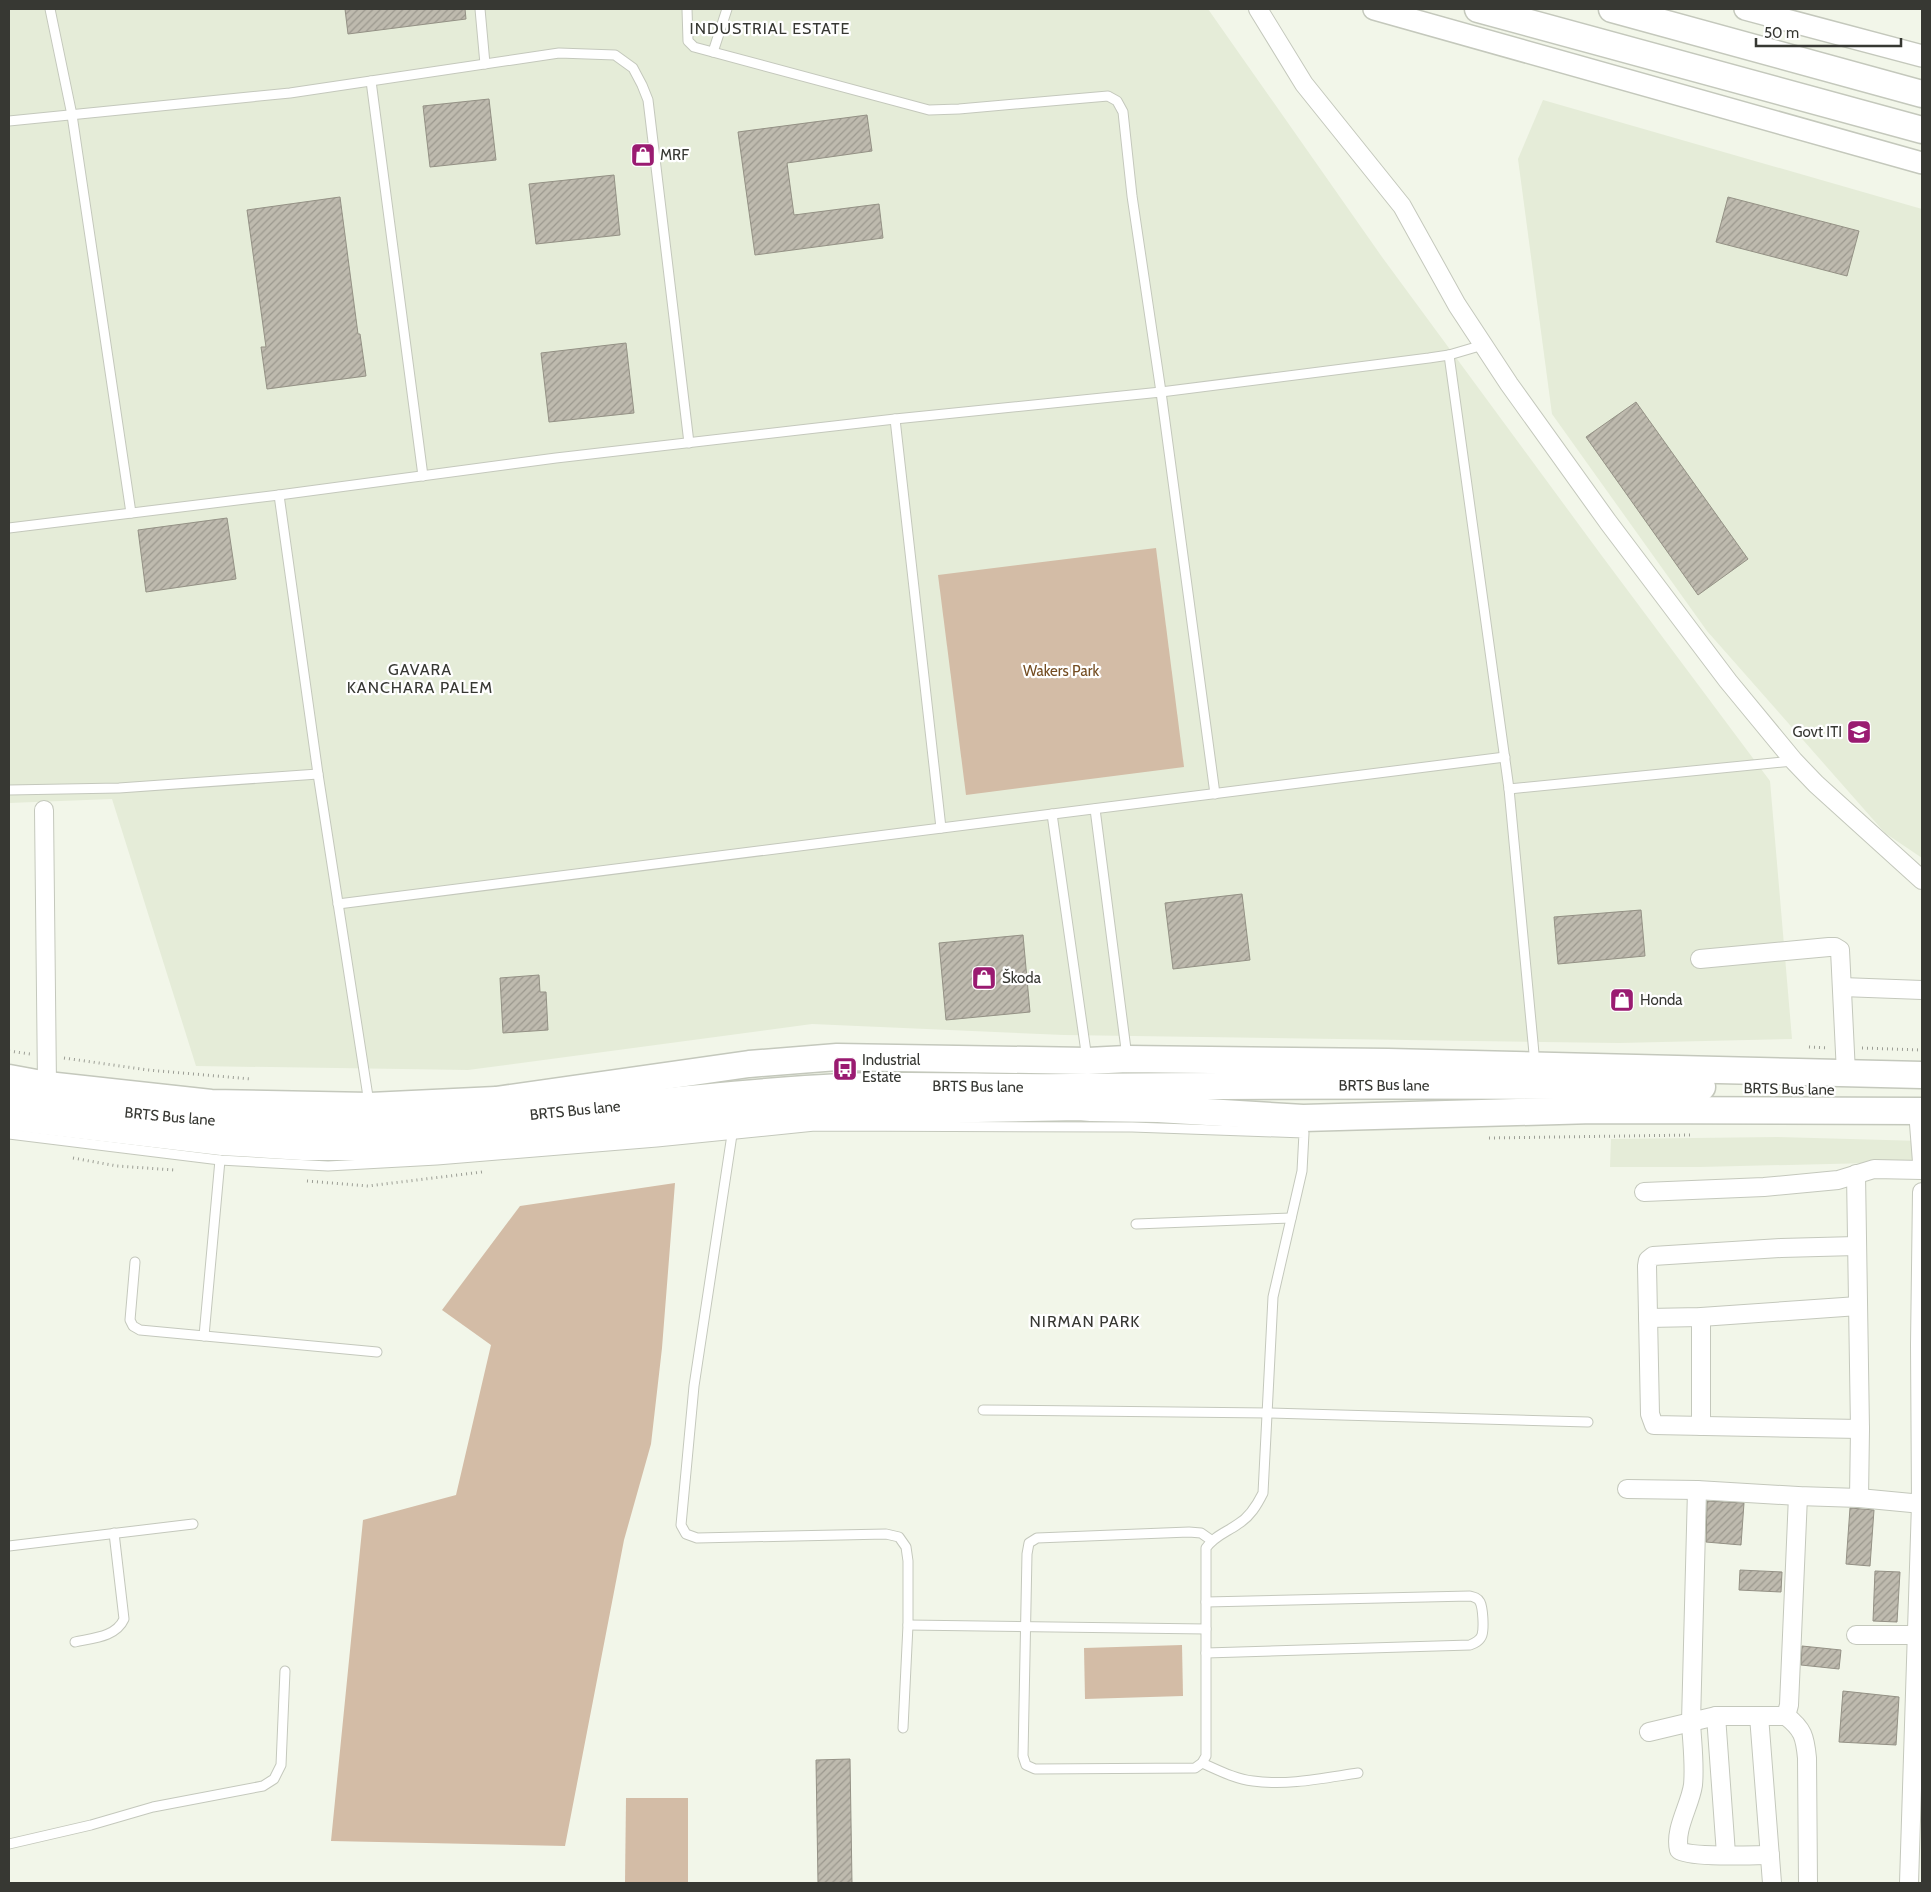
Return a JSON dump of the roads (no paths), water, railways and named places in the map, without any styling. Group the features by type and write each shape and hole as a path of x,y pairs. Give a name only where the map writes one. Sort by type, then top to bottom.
{"main road":[{"path":"1478,9 1922,130"},
{"path":"1612,9 1922,94"},
{"path":"9,1078 47,1085 210,1103 370,1106 496,1100 750,1064 836,1057 1090,1090 1130,1090 1535,1066 1922,1075"},
{"name":"BRTS Bus lane","path":"9,1098 70,1107 202,1121 292,1124 396,1124 515,1117 667,1100 843,1087 1090,1090"},
{"path":"1090,1090 1130,1090 1303,1118 1921,1104"},
{"path":"9,1117 222,1142 322,1147 381,1147 733,1127 813,1112 1079,1107 1090,1090"}],"street":[{"path":"1258,9 1304,84 1402,206 1456,305 1483,345 1614,530 1728,681 1794,761 1816,784 1922,880"},
{"path":"1374,9 1922,163"},
{"path":"1745,9 1922,56"},
{"path":"44,810 47,1085"},
{"path":"1700,959 1836,947 1840,950 1846,1073"},
{"path":"1842,988 1922,990"},
{"path":"1921,1104 1922,1162"},
{"path":"1644,1192 1764,1187 1838,1180 1874,1169 1922,1170"},
{"path":"1856,1174 1860,1429 1859,1498"},
{"path":"1909,1883 1918,1772 1922,1504 1920,1336 1922,1192"},
{"path":"1856,1246 1781,1248 1653,1256 1648,1260 1647,1266 1648,1318 1651,1420 1654,1425 1860,1429"},
{"path":"1648,1318 1701,1317 1858,1306"},
{"path":"1701,1317 1701,1426"},
{"path":"1627,1489 1697,1490 1859,1498 1922,1504"},
{"path":"1697,1490 1691,1722 1694,1762 1692,1786 1677,1843 1679,1850 1690,1854 1770,1855"},
{"path":"1786,1716 1789,1705 1798,1496"},
{"path":"1856,1635 1920,1636"},
{"path":"1716,1716 1726,1854"},
{"path":"1649,1732 1716,1716 1786,1716 1796,1724 1805,1740 1807,1758 1808,1883"},
{"path":"1759,1716 1772,1883"}],"lane":[{"path":"50,9 72,115 131,513"},
{"path":"480,9 486,64"},
{"path":"687,9 688,41 694,47 929,110 1108,96 1117,101 1123,112 1132,196 1161,392 1215,794"},
{"path":"713,52 727,9"},
{"path":"9,121 290,93 559,53 615,55 633,68 648,100 689,443"},
{"path":"371,81 423,476"},
{"path":"9,528 689,443 895,419 1161,392 1450,355 1483,345"},
{"path":"1450,355 1509,789 1535,1066"},
{"path":"895,419 941,828"},
{"path":"279,495 318,774 370,1106"},
{"path":"338,904 1504,757"},
{"path":"1509,789 1794,761"},
{"path":"9,790 119,788 318,774"},
{"path":"1095,809 1130,1090 1304,1133 1302,1171 1276,1280 1272,1305 1263,1493 1255,1508 1240,1523 1211,1540 1206,1548 1206,1756 1202,1764 1195,1768 1035,1769 1026,1764 1023,1756 1025,1627 1027,1554 1030,1543 1037,1538 1189,1532 1201,1533 1211,1540"},
{"path":"1052,814 1090,1090"},
{"path":"9,1134 220,1160 328,1166 436,1160 657,1142 733,1127 694,1386 681,1525 686,1534 697,1538 886,1534 899,1537 906,1547 908,1561 908,1625 903,1728"},
{"path":"204,1336 220,1160"},
{"path":"1136,1224 1291,1218"},
{"path":"135,1262 130,1320 133,1326 140,1330 377,1352"},
{"path":"983,1410 1268,1413 1588,1422"},
{"path":"9,1546 193,1524"},
{"path":"75,1642 112,1633 120,1628 124,1619 114,1533"},
{"path":"1206,1602 1470,1596 1476,1598 1481,1604 1482,1627 1482,1636 1470,1646 1206,1653"},
{"path":"908,1625 1206,1628"},
{"path":"9,1844 91,1825 153,1807 246,1791 263,1786 274,1779 280,1765 285,1671"},
{"path":"1202,1764 1232,1776 1252,1781 1279,1783 1358,1774"}],"place":[{"name":"MRF","path":"643,155"},
{"name":"Govt ITI","path":"1859,732"},
{"name":"Škoda","path":"984,978"},
{"name":"Honda","path":"1622,1000"},
{"name":"Industrial Estate","path":"845,1069"}],"district":[{"name":"INDUSTRIAL ESTATE","path":"770,28"},
{"name":"GAVARA KANCHARA PALEM","path":"420,678"},
{"name":"NIRMAN PARK","path":"1085,1321"}],"park label":[{"name":"Wakers Park","path":"1061,671"}]}
